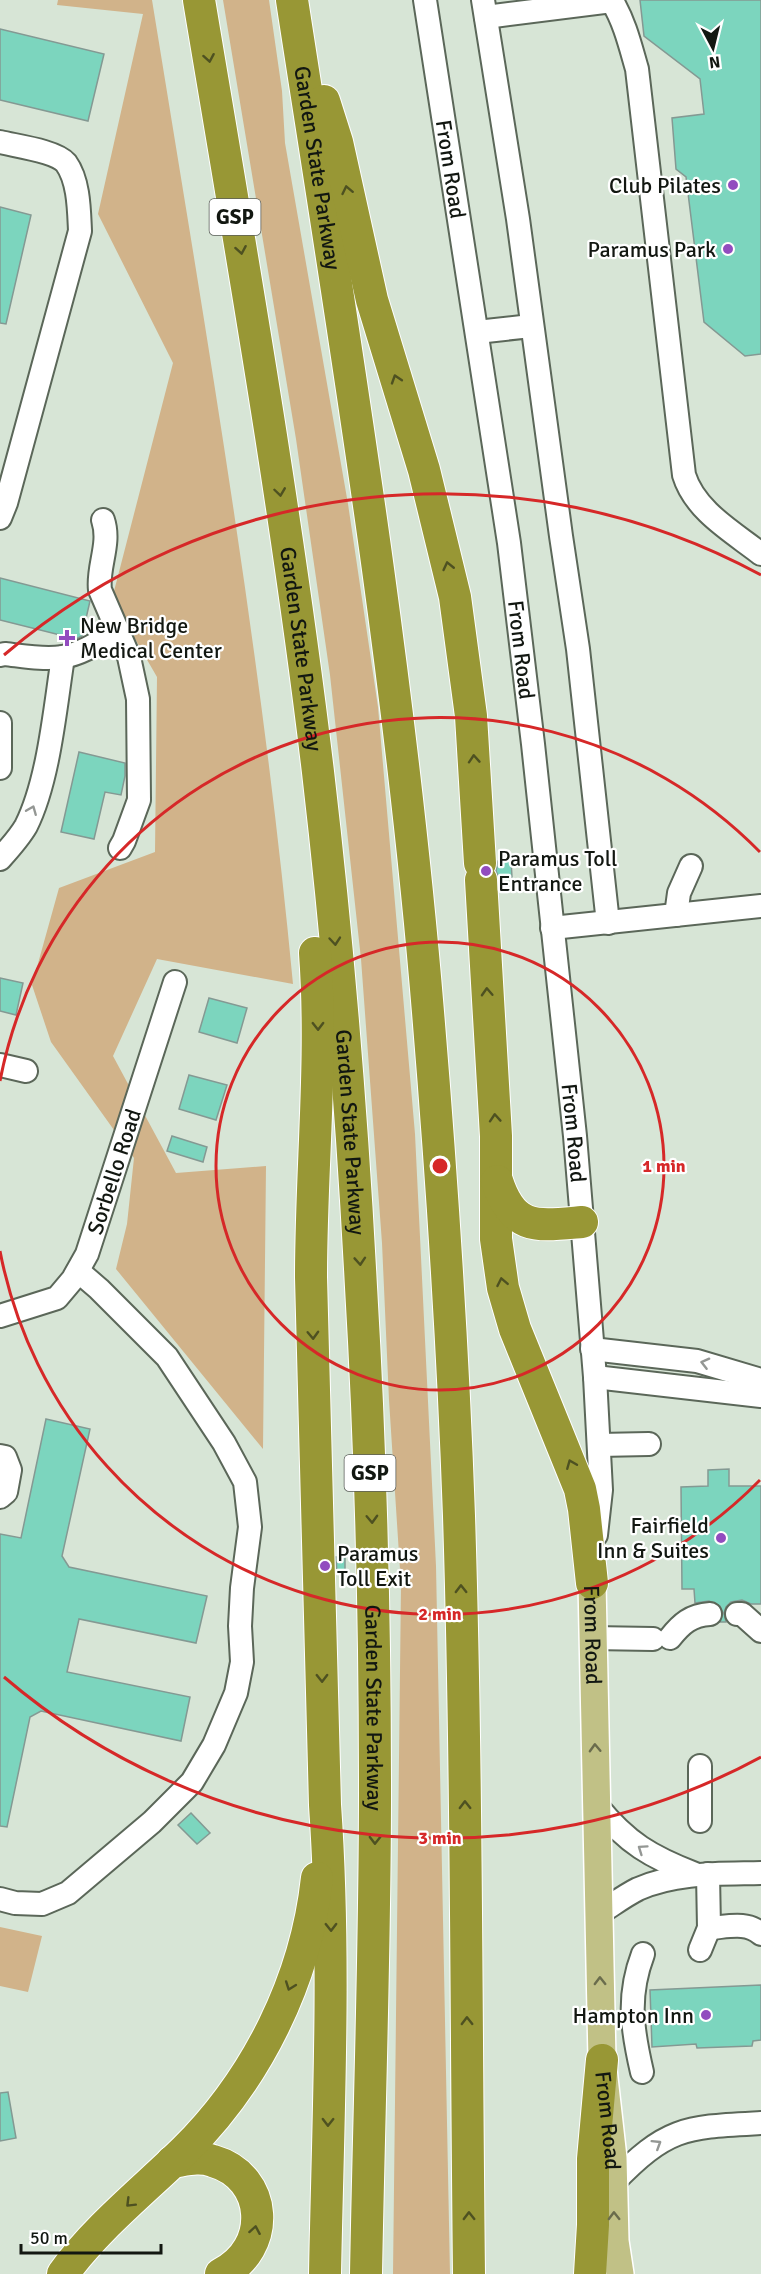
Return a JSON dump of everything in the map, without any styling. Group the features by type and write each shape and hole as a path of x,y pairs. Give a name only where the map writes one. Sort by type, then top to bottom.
{"highway":[{"name":"Garden State Parkway","path":"199,0 268,412 305,674 329,873 355,1181 371,1486 375,1792 366,2274"},
{"name":"Garden State Parkway","path":"293,0 383,601 429,1020 443,1212 459,1520 470,2274"},
{"path":"293,0 337,142 369,289 424,470 455,597 471,716 496,1136 496,1239 503,1288 523,1350 580,1489 592,1583"},
{"path":"305,674 310,891 318,1006 311,1267 325,1805 331,1885 332,1941 325,2274"},
{"path":"496,1177 506,1204 520,1219 546,1225 582,1222"},
{"path":"63,2274 81,2252 205,2127 243,2079 264,2044 296,1972 310,1918 325,1805"},
{"path":"590,2274 593,2159 602,2060"},
{"path":"172,2162 199,2158 223,2164 242,2178 255,2200 256,2225 254,2239 249,2250 241,2261 221,2274"}],"main road":[{"name":"From Road","path":"592,1583 602,2060 613,2158 615,2241 620,2274"}],"street":[{"name":"From Road","path":"425,0 513,576 552,928 582,1222 595,1377 601,1490 592,1583"},
{"path":"609,923 578,649 519,230 484,8 612,1 619,13 637,69 684,475 690,493 706,510 761,554"},
{"path":"0,142 51,154 65,162 72,178 79,206 80,231 3,509"},
{"path":"477,332 531,326"},
{"path":"103,520 106,530 99,579 100,590 129,657 138,699 139,800 120,848"},
{"path":"0,655 63,657 89,647 118,631"},
{"path":"0,859 26,826 35,803 50,745 63,657"},
{"path":"0,723 0,768"},
{"path":"676,915 679,893 691,866"},
{"path":"552,928 761,906"},
{"name":"Sorbello Road","path":"0,1316 57,1298 78,1271 87,1254 175,982"},
{"path":"0,1065 27,1071"},
{"path":"0,1899 15,1903 42,1904 68,1893 152,1822 192,1782 214,1745 236,1693 242,1662 242,1588 250,1527 245,1482 224,1443 167,1357 78,1271"},
{"path":"592,1349 697,1361 761,1380"},
{"path":"595,1377 761,1396"},
{"path":"599,1445 649,1444"},
{"path":"0,1456 5,1457 10,1470 6,1492 0,1497"},
{"path":"592,1638 661,1639 697,1615 710,1614"},
{"path":"737,1614 742,1614 761,1631"},
{"path":"700,1766 700,1821"},
{"path":"597,1806 622,1834 646,1852 658,1859 702,1874"},
{"path":"598,1914 637,1890 702,1874 761,1873"},
{"path":"700,1950 709,1928 702,1874"},
{"path":"709,1928 745,1925 753,1927 761,1934"},
{"path":"642,2072 636,2046 632,2004 633,1986 643,1954"},
{"path":"614,2183 645,2151 672,2135 705,2126 761,2123"}],"shaded area":[{"path":"58,0 152,0 212,368 249,614 293,984 157,959 113,1056 176,1173 266,1166 263,1449 116,1269 127,1224 134,1158 51,1042 32,985 59,888 155,852 157,677 112,599 173,363 98,214 143,14 57,5"},
{"path":"223,0 269,0 282,91 285,143 348,504 378,707 415,1134 436,1566 450,2274 393,2274 401,1585 382,1243 361,959 330,675 296,439"},
{"path":"0,1927 42,1936 28,1992 0,1986"}],"building":[{"name":"Paramus Park","path":"640,0 761,0 761,354 745,356 704,322 686,177 676,169 672,118 704,114 700,79 644,36"},
{"path":"0,29 104,54 88,121 0,100"},
{"path":"0,207 31,215 6,324 0,323"},
{"path":"0,578 90,601 82,636 76,639 0,620"},
{"path":"79,752 125,763 121,795 105,792 94,839 61,832"},
{"path":"511,860 512,877 499,878 496,871 498,861"},
{"path":"0,978 23,983 16,1015 0,1011"},
{"path":"209,998 247,1008 237,1043 199,1032"},
{"path":"189,1075 227,1085 216,1120 179,1109"},
{"path":"172,1136 207,1147 203,1162 167,1151"},
{"path":"46,1419 90,1429 62,1556 69,1567 207,1596 196,1643 79,1619 67,1672 190,1697 181,1741 41,1711 30,1717 7,1827 0,1826 0,1534 21,1538"},
{"name":"Fairfield Inn & Suites","path":"729,1469 729,1486 761,1486 761,1604 751,1604 742,1600 731,1602 724,1613 726,1622 720,1622 723,1613 720,1606 709,1601 695,1603 694,1589 682,1589 681,1487 708,1486 708,1470"},
{"path":"336,1557 345,1557 345,1573 337,1574"},
{"path":"191,1813 210,1833 197,1844 178,1825"},
{"name":"Hampton Inn","path":"761,1985 761,2040 753,2041 752,2046 697,2048 696,2044 652,2047 650,1990"},
{"path":"8,2092 16,2138 0,2141 0,2093"}],"place":[{"name":"Club Pilates","path":"733,185"},
{"name":"Paramus Park","path":"728,249"},
{"name":"New Bridge Medical Center","path":"67,638"},
{"name":"Paramus Toll Entrance","path":"486,871"},
{"name":"Fairfield Inn & Suites","path":"721,1538"},
{"name":"Paramus Toll Exit","path":"325,1566"},
{"name":"Hampton Inn","path":"706,2015"}]}
